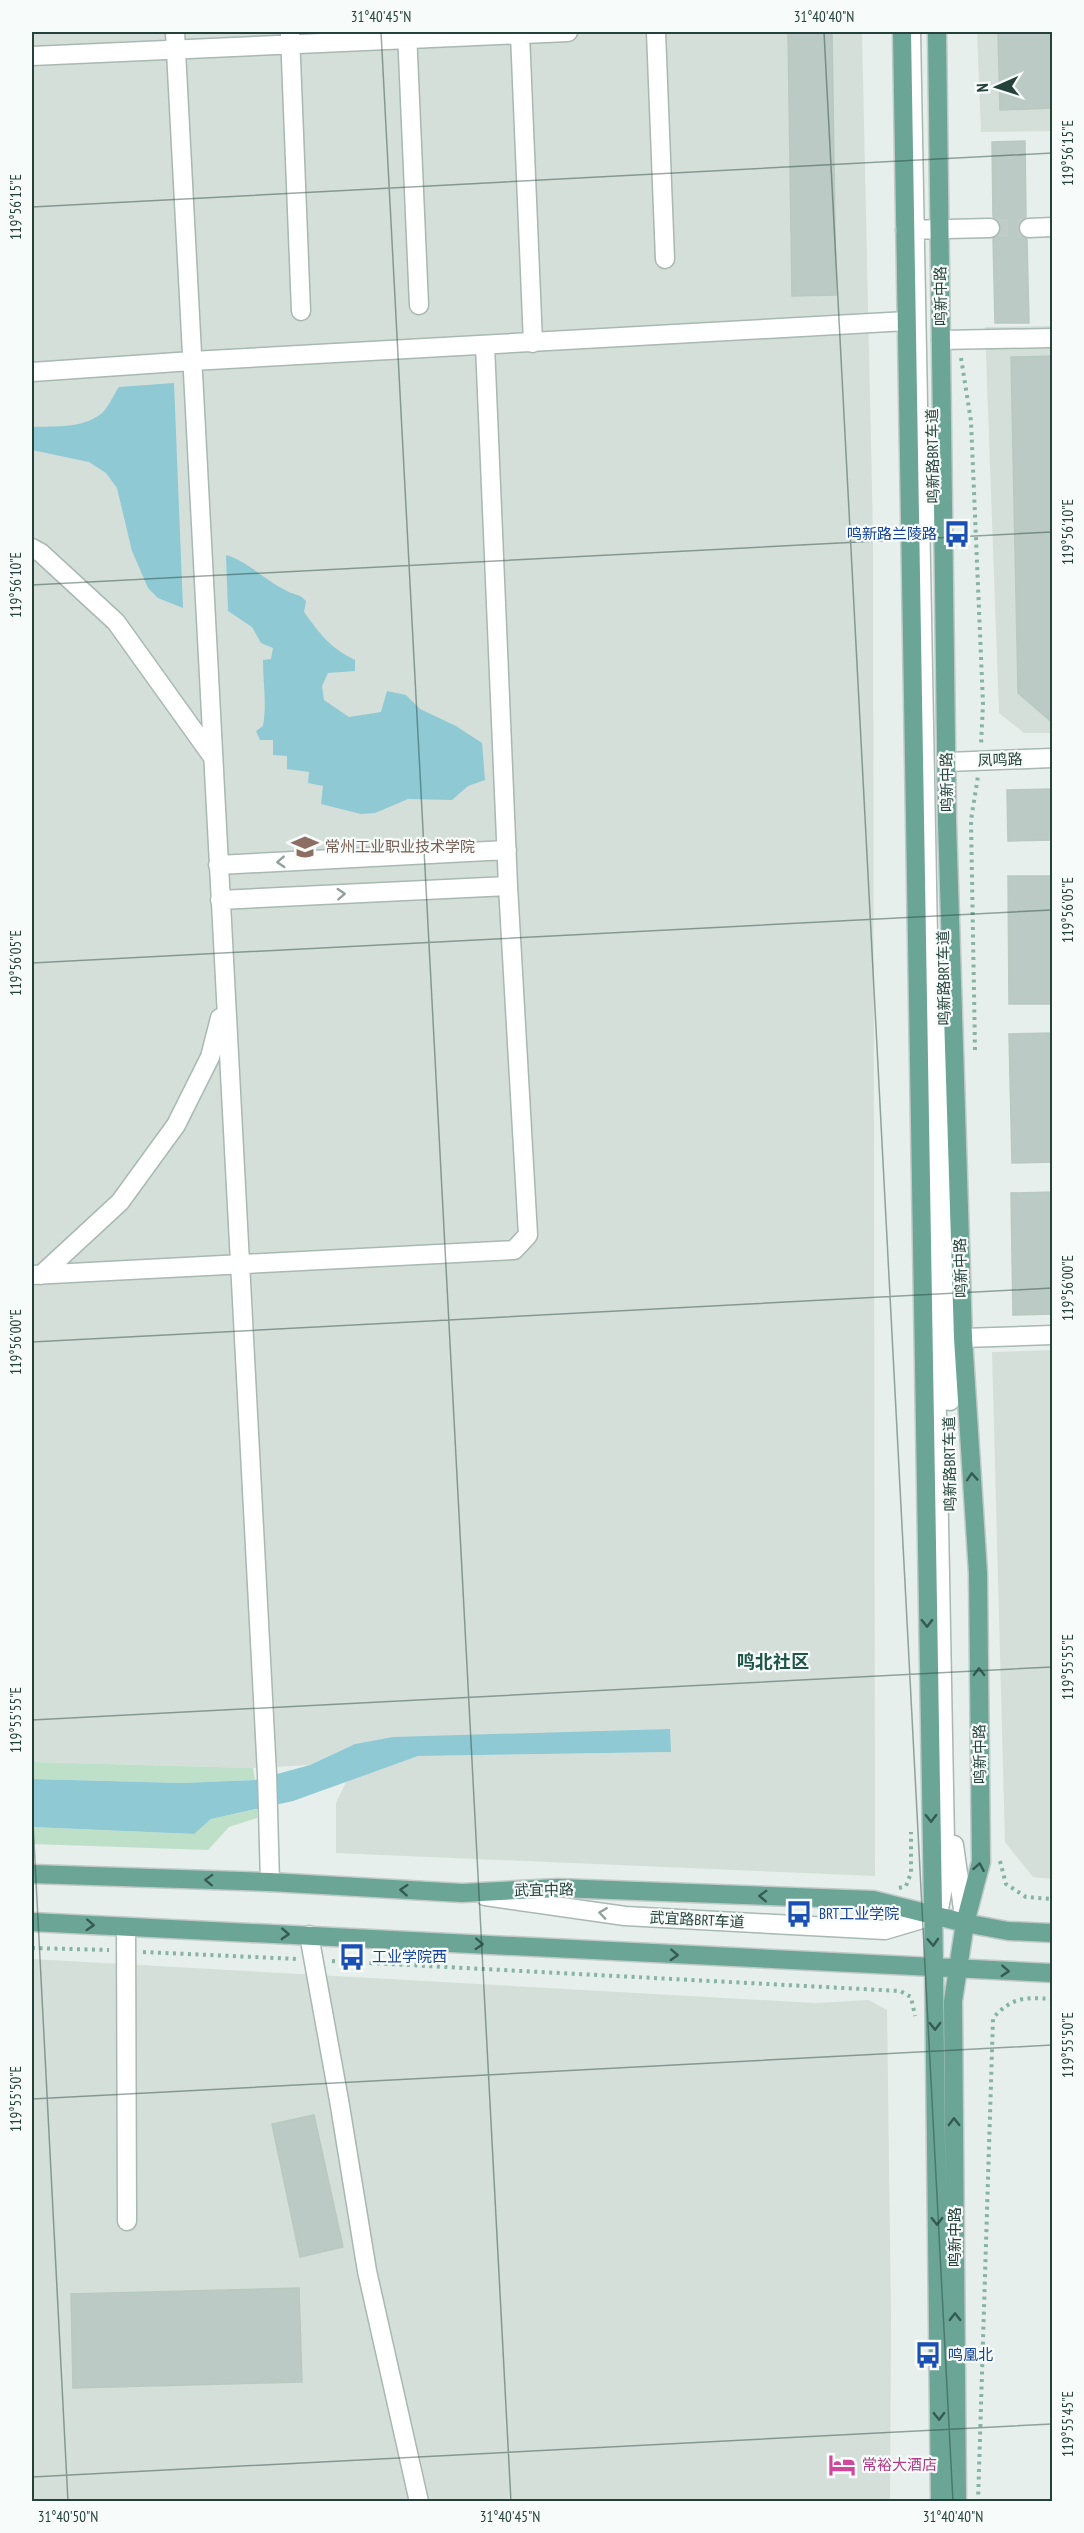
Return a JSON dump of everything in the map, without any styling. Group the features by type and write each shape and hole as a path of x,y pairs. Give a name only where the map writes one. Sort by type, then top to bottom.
{"main road":[{"name":"鸣新中路","path":"902,32 922,230 950,340 947,762 963,1338 978,1573 981,1862 965,1923 953,2008 957,2502"},
{"name":"鸣新中路","path":"937,32 922,230 907,321 934,1968 940,2502"},
{"name":"武宜中路","path":"32,1874 270,1882 462,1893 558,1888 873,1900 932,1916 1008,1931 1053,1933"},
{"path":"32,1922 1053,1973"}],"street":[{"path":"32,56 175,40 568,32"},
{"path":"656,32 665,259"},
{"name":"鸣新路BRT车道","path":"911,32 922,230 942,821 954,1849 965,1923"},
{"name":"鸣新路BRT车道","path":"924,32 922,230 945,1842 944,1882 940,1904 932,1916"},
{"path":"520,34 533,343"},
{"path":"407,35 419,304"},
{"path":"290,38 301,311"},
{"path":"175,40 238,1265 267,1774 270,1882"},
{"path":"1029,228 1052,227"},
{"path":"922,230 990,228"},
{"path":"32,372 907,321"},
{"path":"950,340 1053,338"},
{"path":"36,1275 514,1250 528,1235 508,886 485,345"},
{"path":"32,548 41,553 116,622 212,756"},
{"name":"凤鸣路","path":"947,762 1053,758"},
{"path":"218,865 507,850"},
{"path":"220,900 508,886"},
{"path":"36,1275 120,1202 176,1125 210,1057 225,999"},
{"path":"963,1338 1053,1335"},
{"name":"武宜路BRT车道","path":"462,1893 625,1916 885,1929 932,1916"},
{"path":"126,1927 127,2221"},
{"path":"309,1935 367,2271 419,2502"}],"path":[{"path":"950,340 971,421 983,704 980,761 971,820 975,1058"},
{"path":"893,1890 906,1886 911,1873 911,1829"},
{"path":"997,1853 1006,1884 1026,1897 1053,1899"},
{"path":"32,1948 900,1990 911,1997 916,2023"},
{"path":"978,2502 993,2018 1010,2002 1032,1997 1053,1999"}],"shaded area":[{"name":"常州工业职业技术学院","path":"32,32 862,32 873,535 875,1876 336,1853 336,1803 347,1780 418,1756 670,1752 670,1729 355,1744 310,1765 253,1768 32,1762"},
{"path":"977,32 1052,32 1052,131 981,132"},
{"path":"1052,326 1052,733 1024,733 999,713 985,327"},
{"path":"1052,1350 1052,1879 1033,1877 1005,1842 992,1352"},
{"path":"32,1959 815,2003 869,2000 887,2010 891,2317 890,2501 32,2501"}],"green space":[{"path":"32,1762 253,1768 255,1780 182,1783 32,1779"},
{"path":"257,1809 257,1818 229,1827 208,1850 32,1844 32,1827 193,1834 211,1819"}],"water":[{"path":"174,383 183,608 158,598 148,588 132,551 117,488 106,473 89,462 32,450 32,427 79,424 97,417 104,411 119,387"},
{"path":"226,555 288,592 303,598 306,601 304,612 321,634 338,650 355,660 355,671 328,673 322,686 324,700 349,717 381,712 387,691 406,695 420,709 456,726 482,743 485,780 468,786 452,800 408,799 375,813 361,814 321,804 323,786 308,783 309,772 287,769 287,756 273,755 273,740 260,740 256,731 263,726 264,718 263,660 271,659 273,648 261,643 252,627 228,611"},
{"path":"670,1729 671,1752 418,1756 293,1801 211,1819 194,1834 32,1827 32,1779 182,1783 255,1780 310,1765 355,1744 393,1737"}],"building":[{"path":"788,32 832,32 836,295 792,296"},
{"path":"998,32 1053,32 1053,108 1000,110"},
{"path":"1025,141 1026,217 1019,222 1018,228 1020,234 1027,239 1029,323 995,323 993,238 1000,234 1001,228 999,222 993,217 992,142"},
{"path":"1053,356 1053,723 1018,693 1011,357"},
{"path":"1053,789 1053,840 1008,841 1007,790"},
{"path":"1008,876 1053,876 1053,1004 1009,1004"},
{"path":"1053,1033 1053,1162 1012,1163 1009,1034"},
{"path":"1053,1192 1053,1314 1013,1315 1011,1193"},
{"path":"314,2115 343,2247 300,2257 272,2124"},
{"path":"299,2288 302,2382 73,2388 71,2294"}],"tunnel":[{"path":"990,228 1029,228"}],"place":[{"name":"鸣新路兰陵路","path":"957,534"},
{"name":"常州工业职业技术学院","path":"305,847"},
{"name":"BRT工业学院","path":"799,1914"},
{"name":"工业学院西","path":"352,1957"},
{"name":"鸣凰北","path":"928,2355"},
{"name":"常裕大酒店","path":"842,2465"}],"district":[{"name":"鸣北社区","path":"773,1662"}]}
